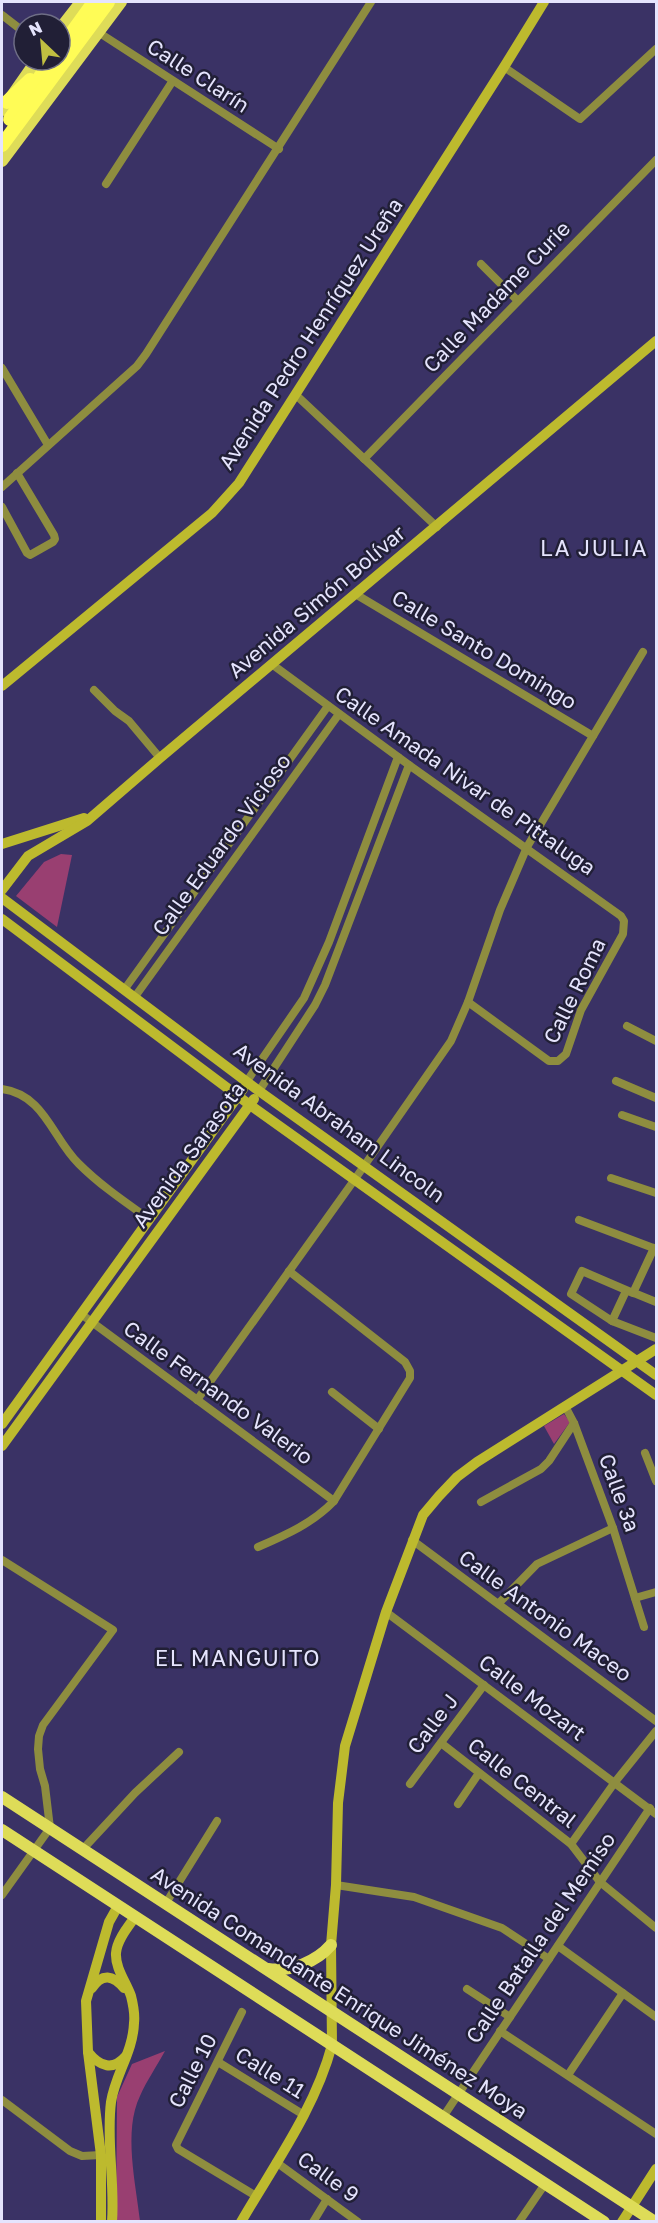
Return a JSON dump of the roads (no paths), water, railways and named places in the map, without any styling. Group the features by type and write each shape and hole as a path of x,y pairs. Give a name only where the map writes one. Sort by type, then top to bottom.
{"highway":[{"path":"72,32 94,2"},
{"path":"72,43 108,2"},
{"path":"4,106 44,72"},
{"path":"2,130 48,72"},
{"path":"2,145 49,72"},
{"path":"32,119 51,72"}],"main road":[{"path":"2,161 121,2"},
{"name":"Avenida Pedro Henríquez Ureña","path":"2,686 212,513 249,470 544,2"},
{"path":"4,106 29,72"},
{"name":"Avenida Simón Bolívar","path":"2,890 28,856 101,811 160,758 657,341"},
{"path":"2,844 101,811"},
{"name":"Avenida Abraham Lincoln","path":"2,898 259,1091 657,1375"},
{"name":"Avenida Abraham Lincoln","path":"2,919 250,1105 657,1395"},
{"path":"116,1003 124,990"},
{"path":"125,1010 134,998"},
{"name":"Avenida Sarasota","path":"2,1424 247,1081"},
{"name":"Avenida Sarasota","path":"2,1446 259,1091"},
{"path":"240,2222 304,2115 332,2045 331,1945 336,1885 338,1803 345,1746 386,1612 423,1515 457,1477 657,1349"},
{"path":"35,1377 46,1385"},
{"name":"Avenida Comandante Enrique Jiménez Moya","path":"2,1797 655,2222"},
{"path":"2,1830 604,2222"},
{"path":"101,2222 101,2155 88,2052 86,2001 109,1922 118,1906"},
{"path":"112,2222 114,2205 110,2115 112,2098 130,2051 135,2022 132,1997 118,1968 116,1953 121,1938 135,1917"},
{"path":"266,1968 278,1970 301,1965 324,1953 331,1945"},
{"path":"86,2001 96,1981 108,1976 116,1979 132,1997"},
{"path":"88,2052 100,2064 110,2066 121,2062 130,2051"},
{"path":"622,2222 657,2169"}],"street":[{"path":"2,487 136,366 146,354 371,2"},
{"name":"Calle Clarín","path":"98,32 172,82 279,149"},
{"path":"504,67 580,119 657,49"},
{"path":"106,184 172,82"},
{"name":"Calle Madame Curie","path":"364,459 657,160"},
{"path":"481,264 518,301"},
{"path":"2,368 48,445"},
{"path":"296,395 437,527"},
{"path":"2,507 27,553 30,555 53,542 54,535 17,472"},
{"name":"Calle Santo Domingo","path":"357,595 593,736"},
{"path":"197,1400 451,1041 468,1002 500,910 527,848 643,652"},
{"name":"Calle Amada Nivar de Pittaluga","path":"273,665 409,765 617,912 624,921 623,933"},
{"path":"94,690 129,721 160,758"},
{"name":"Calle Eduardo Vicioso","path":"124,990 328,706"},
{"name":"Calle Eduardo Vicioso","path":"134,998 339,714"},
{"name":"Avenida Sarasota","path":"247,1081 304,998 329,942 398,757"},
{"name":"Avenida Sarasota","path":"259,1091 315,1005 409,765"},
{"path":"368,838 380,842"},
{"path":"205,879 216,885"},
{"name":"Calle Roma","path":"468,1002 549,1061 558,1061 566,1054 581,1010 623,933"},
{"path":"329,942 340,946"},
{"path":"627,1026 657,1041"},
{"path":"616,1081 657,1098"},
{"path":"2,1089 21,1094 35,1105 80,1165 149,1219"},
{"path":"622,1115 657,1127"},
{"path":"611,1178 657,1193"},
{"path":"579,1220 655,1249 612,1320"},
{"path":"258,1547 295,1530 323,1512 334,1501 408,1383 410,1371 405,1362 289,1271"},
{"path":"657,1302 582,1271 571,1294 612,1320 657,1338"},
{"name":"Calle Fernando Valerio","path":"81,1314 334,1501"},
{"path":"332,1392 379,1429"},
{"name":"Calle 3ª","path":"565,1406 614,1528 644,1628"},
{"path":"481,1503 541,1469 549,1461 573,1423"},
{"path":"645,1453 657,1481"},
{"path":"499,1603 537,1564 614,1528"},
{"name":"Calle Antonio Maceo","path":"412,1540 657,1720"},
{"path":"2,1560 113,1629 43,1725 39,1737 40,1768 45,1786 50,1828 2,1895"},
{"path":"635,1598 657,1592"},
{"name":"Calle Mozart","path":"386,1612 653,1811"},
{"name":"Calle J","path":"410,1784 484,1685"},
{"path":"571,1844 615,1782 657,1731"},
{"name":"Calle Central","path":"441,1743 571,1844 600,1882 657,1928"},
{"path":"84,1849 135,1793 179,1752"},
{"path":"458,1804 479,1773"},
{"name":"Calle Batalla del Memiso","path":"443,2117 600,1882 653,1811"},
{"path":"166,1903 217,1821"},
{"path":"336,1885 414,1897 502,1928 549,1959"},
{"path":"558,1946 657,2017"},
{"path":"467,1989 510,2017"},
{"path":"568,2075 623,1993"},
{"name":"Calle 10","path":"242,2012 177,2147 256,2196"},
{"path":"500,2031 657,2134"},
{"name":"Calle 11","path":"218,2062 304,2115"},
{"path":"2,2100 70,2151 82,2156 101,2155"},
{"name":"Calle 9","path":"276,2162 358,2222"},
{"path":"519,2222 545,2184"},
{"path":"313,2222 327,2199"}],"district":[{"name":"LA JULIA","path":"594,548"},
{"name":"EL MANGUITO","path":"238,1658"}]}
